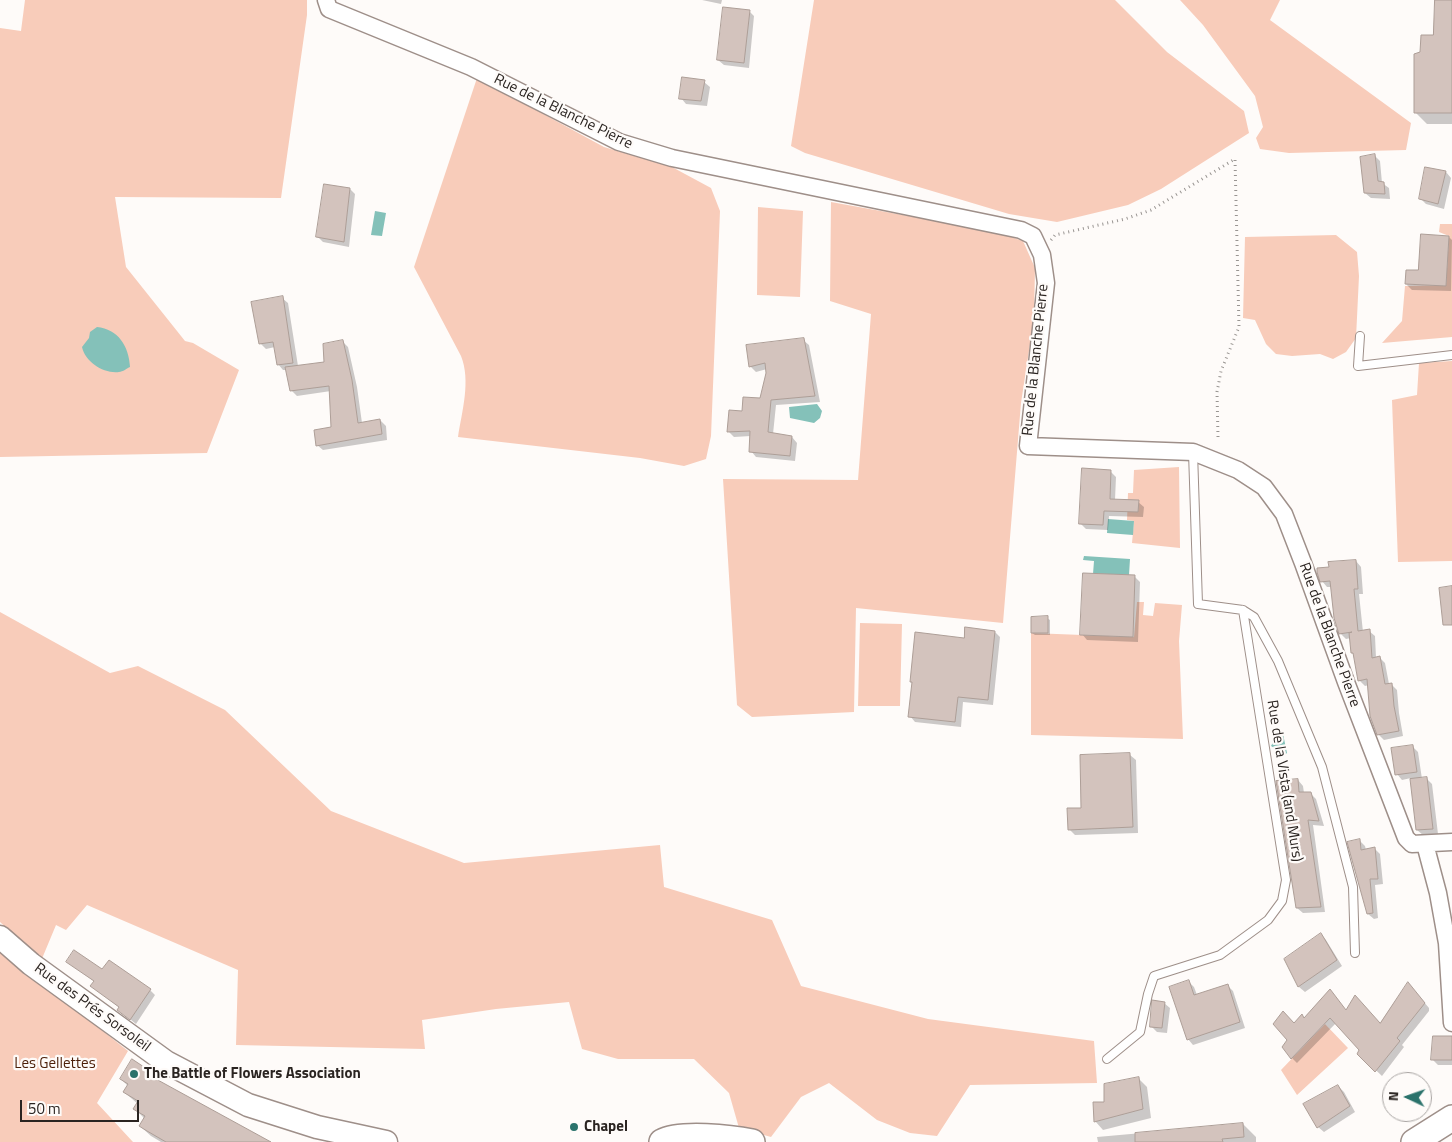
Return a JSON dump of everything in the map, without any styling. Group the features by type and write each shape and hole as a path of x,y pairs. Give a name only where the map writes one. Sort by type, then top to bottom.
{"main road":[{"name":"Rue des Prés Sorsoleil","path":"0,937 31,964 166,1062 248,1105 317,1127 386,1142"},
{"path":"1414,1142 1452,1118"},
{"path":"662,1142 669,1138 690,1137 752,1142"}],"street":[{"name":"Rue de la Blanche Pierre","path":"326,0 329,9 470,67 619,142 672,158 1021,230 1033,236 1042,255 1046,283 1028,446 1193,452 1238,470 1264,487 1284,514 1406,838 1412,844 1452,842"},
{"path":"1425,844 1438,893 1448,943 1452,1023"}],"lane":[{"path":"1360,336 1358,366 1452,355"},
{"path":"1193,452 1198,604 1243,610 1254,617 1278,661 1322,768 1353,887 1355,953"},
{"name":"Rue de la Vista (and Murs)","path":"1107,1059 1140,1032 1154,976 1220,955 1268,920 1282,901 1286,880 1243,610"}],"path":[{"path":"1050,242 1055,235 1125,219 1152,210 1235,158 1239,328 1221,371 1216,392 1218,437"}],"green space":[{"path":"25,0 307,0 307,15 281,198 115,197 126,267 185,341 193,343 239,370 207,453 0,457 0,28 21,31"},
{"path":"814,0 1115,0 1167,52 1244,111 1249,133 1161,189 1128,205 1057,222 1009,214 805,153 791,146"},
{"path":"1180,0 1280,0 1270,20 1411,123 1406,150 1289,153 1260,149 1256,138 1263,127 1255,96 1203,25"},
{"path":"477,78 604,147 672,167 711,188 720,211 711,436 706,459 684,466 640,458 458,437 466,386 464,366 461,356 414,267"},
{"path":"831,202 997,232 1023,241 1035,268 1034,318 1021,403 1003,623 856,608 854,712 752,717 737,705 723,479 858,480 871,314 830,301"},
{"path":"758,207 803,211 800,297 757,295"},
{"path":"1440,224 1452,224 1452,337 1382,343 1402,321 1405,286 1446,285 1449,236 1439,232"},
{"path":"1336,235 1357,252 1359,276 1356,338 1346,352 1333,359 1320,354 1292,356 1276,354 1266,344 1255,320 1243,318 1245,237"},
{"path":"1452,361 1452,561 1398,562 1392,400 1417,395 1419,363"},
{"path":"1179,467 1180,548 1132,543 1134,521 1127,520 1128,493 1133,493 1134,470"},
{"path":"1137,602 1144,602 1143,615 1153,616 1155,603 1182,605 1179,641 1183,739 1031,735 1031,633 1134,637"},
{"path":"0,612 110,673 138,666 225,710 331,811 464,863 660,845 664,887 772,920 801,986 928,1019 1094,1041 1097,1083 970,1085 937,1136 910,1133 877,1120 829,1083 801,1097 771,1137 739,1128 729,1093 694,1059 618,1059 582,1049 569,1002 496,1009 422,1020 425,1049 236,1045 238,970 87,905 66,930 56,925 41,961 0,922"},
{"path":"860,623 902,624 900,706 858,706"},
{"name":"Les Gellettes","path":"0,949 128,1051 97,1103 133,1142 0,1142"},
{"path":"1325,1024 1348,1048 1297,1095 1281,1070"}],"water":[{"path":"375,211 386,213 382,236 371,235"},
{"path":"97,327 111,331 121,340 127,352 130,367 120,372 107,371 96,366 87,358 82,347 89,338 90,332"},
{"path":"817,404 822,411 820,418 814,423 790,418 789,407"},
{"path":"1108,519 1134,521 1133,535 1107,533"},
{"path":"1084,556 1130,559 1129,575 1093,574 1094,561 1083,560"},
{"path":"1279,731 1283,734 1287,753 1283,756 1271,746"}],"building":[{"path":"1435,0 1452,0 1452,113 1414,113 1414,54 1420,52 1421,35 1433,35"},
{"path":"723,7 750,10 744,63 717,60"},
{"path":"682,77 705,80 701,101 679,99"},
{"path":"1375,154 1378,181 1384,182 1385,194 1364,193 1360,157"},
{"path":"1425,167 1446,171 1438,204 1419,199"},
{"path":"324,184 350,188 344,242 316,237"},
{"path":"1421,234 1449,236 1446,286 1405,284 1406,270 1418,270"},
{"path":"283,296 293,363 277,365 273,342 259,344 251,302"},
{"path":"804,338 815,396 771,400 768,432 792,436 790,456 749,452 750,431 727,432 729,410 742,411 743,397 760,398 766,373 765,363 749,367 746,345"},
{"path":"343,340 352,380 358,423 380,419 382,434 316,446 314,430 331,427 329,386 290,391 285,367 324,362 323,344"},
{"path":"1082,468 1111,470 1110,499 1139,500 1138,512 1104,511 1103,525 1079,524"},
{"path":"1356,560 1358,589 1354,589 1358,631 1370,629 1372,658 1380,656 1385,684 1392,683 1399,731 1377,735 1370,716 1367,679 1358,681 1353,653 1351,653 1349,633 1352,632 1339,634 1334,618 1330,581 1320,582 1317,572 1317,568 1329,567 1328,562"},
{"path":"1083,573 1135,575 1133,637 1080,635"},
{"path":"1452,586 1452,625 1443,625 1439,588"},
{"path":"1048,616 1048,633 1031,633 1031,617"},
{"path":"965,627 995,631 988,700 958,697 955,722 908,717 915,632 964,638"},
{"path":"1413,745 1417,772 1395,775 1391,748"},
{"path":"1130,753 1133,827 1068,830 1067,808 1081,808 1080,755"},
{"path":"1427,777 1433,829 1416,830 1410,779"},
{"path":"1298,779 1299,792 1311,792 1319,821 1308,820 1321,907 1296,908 1276,781"},
{"path":"1360,839 1361,850 1375,847 1378,879 1370,879 1373,913 1367,914 1347,842"},
{"path":"1321,933 1337,960 1298,987 1284,959"},
{"path":"74,950 102,969 109,960 151,989 130,1020 117,1010 119,1007 90,986 94,981 66,962"},
{"path":"1189,980 1194,995 1228,984 1240,1022 1187,1040 1169,987"},
{"path":"1408,982 1425,1003 1397,1038 1400,1041 1375,1072 1357,1054 1359,1050 1330,1018 1291,1059 1282,1047 1287,1040 1273,1024 1283,1011 1294,1023 1302,1014 1304,1018 1330,989 1346,1010 1355,995 1380,1023"},
{"path":"1152,1000 1165,1002 1162,1028 1150,1027"},
{"path":"1433,1036 1452,1036 1452,1060 1431,1060"},
{"path":"132,1059 147,1069 145,1073 271,1142 166,1142 147,1131 139,1126 145,1116 133,1109 138,1101 123,1092 128,1084 120,1079"},
{"path":"1139,1077 1143,1109 1094,1122 1093,1102 1104,1102 1104,1084"},
{"path":"1338,1085 1350,1106 1317,1128 1303,1104"},
{"path":"1243,1123 1244,1137 1222,1139 1223,1142 1135,1142 1135,1133"}],"place":[{"name":"The Battle of Flowers Association","path":"134,1074"},
{"name":"Chapel","path":"574,1127"}]}
